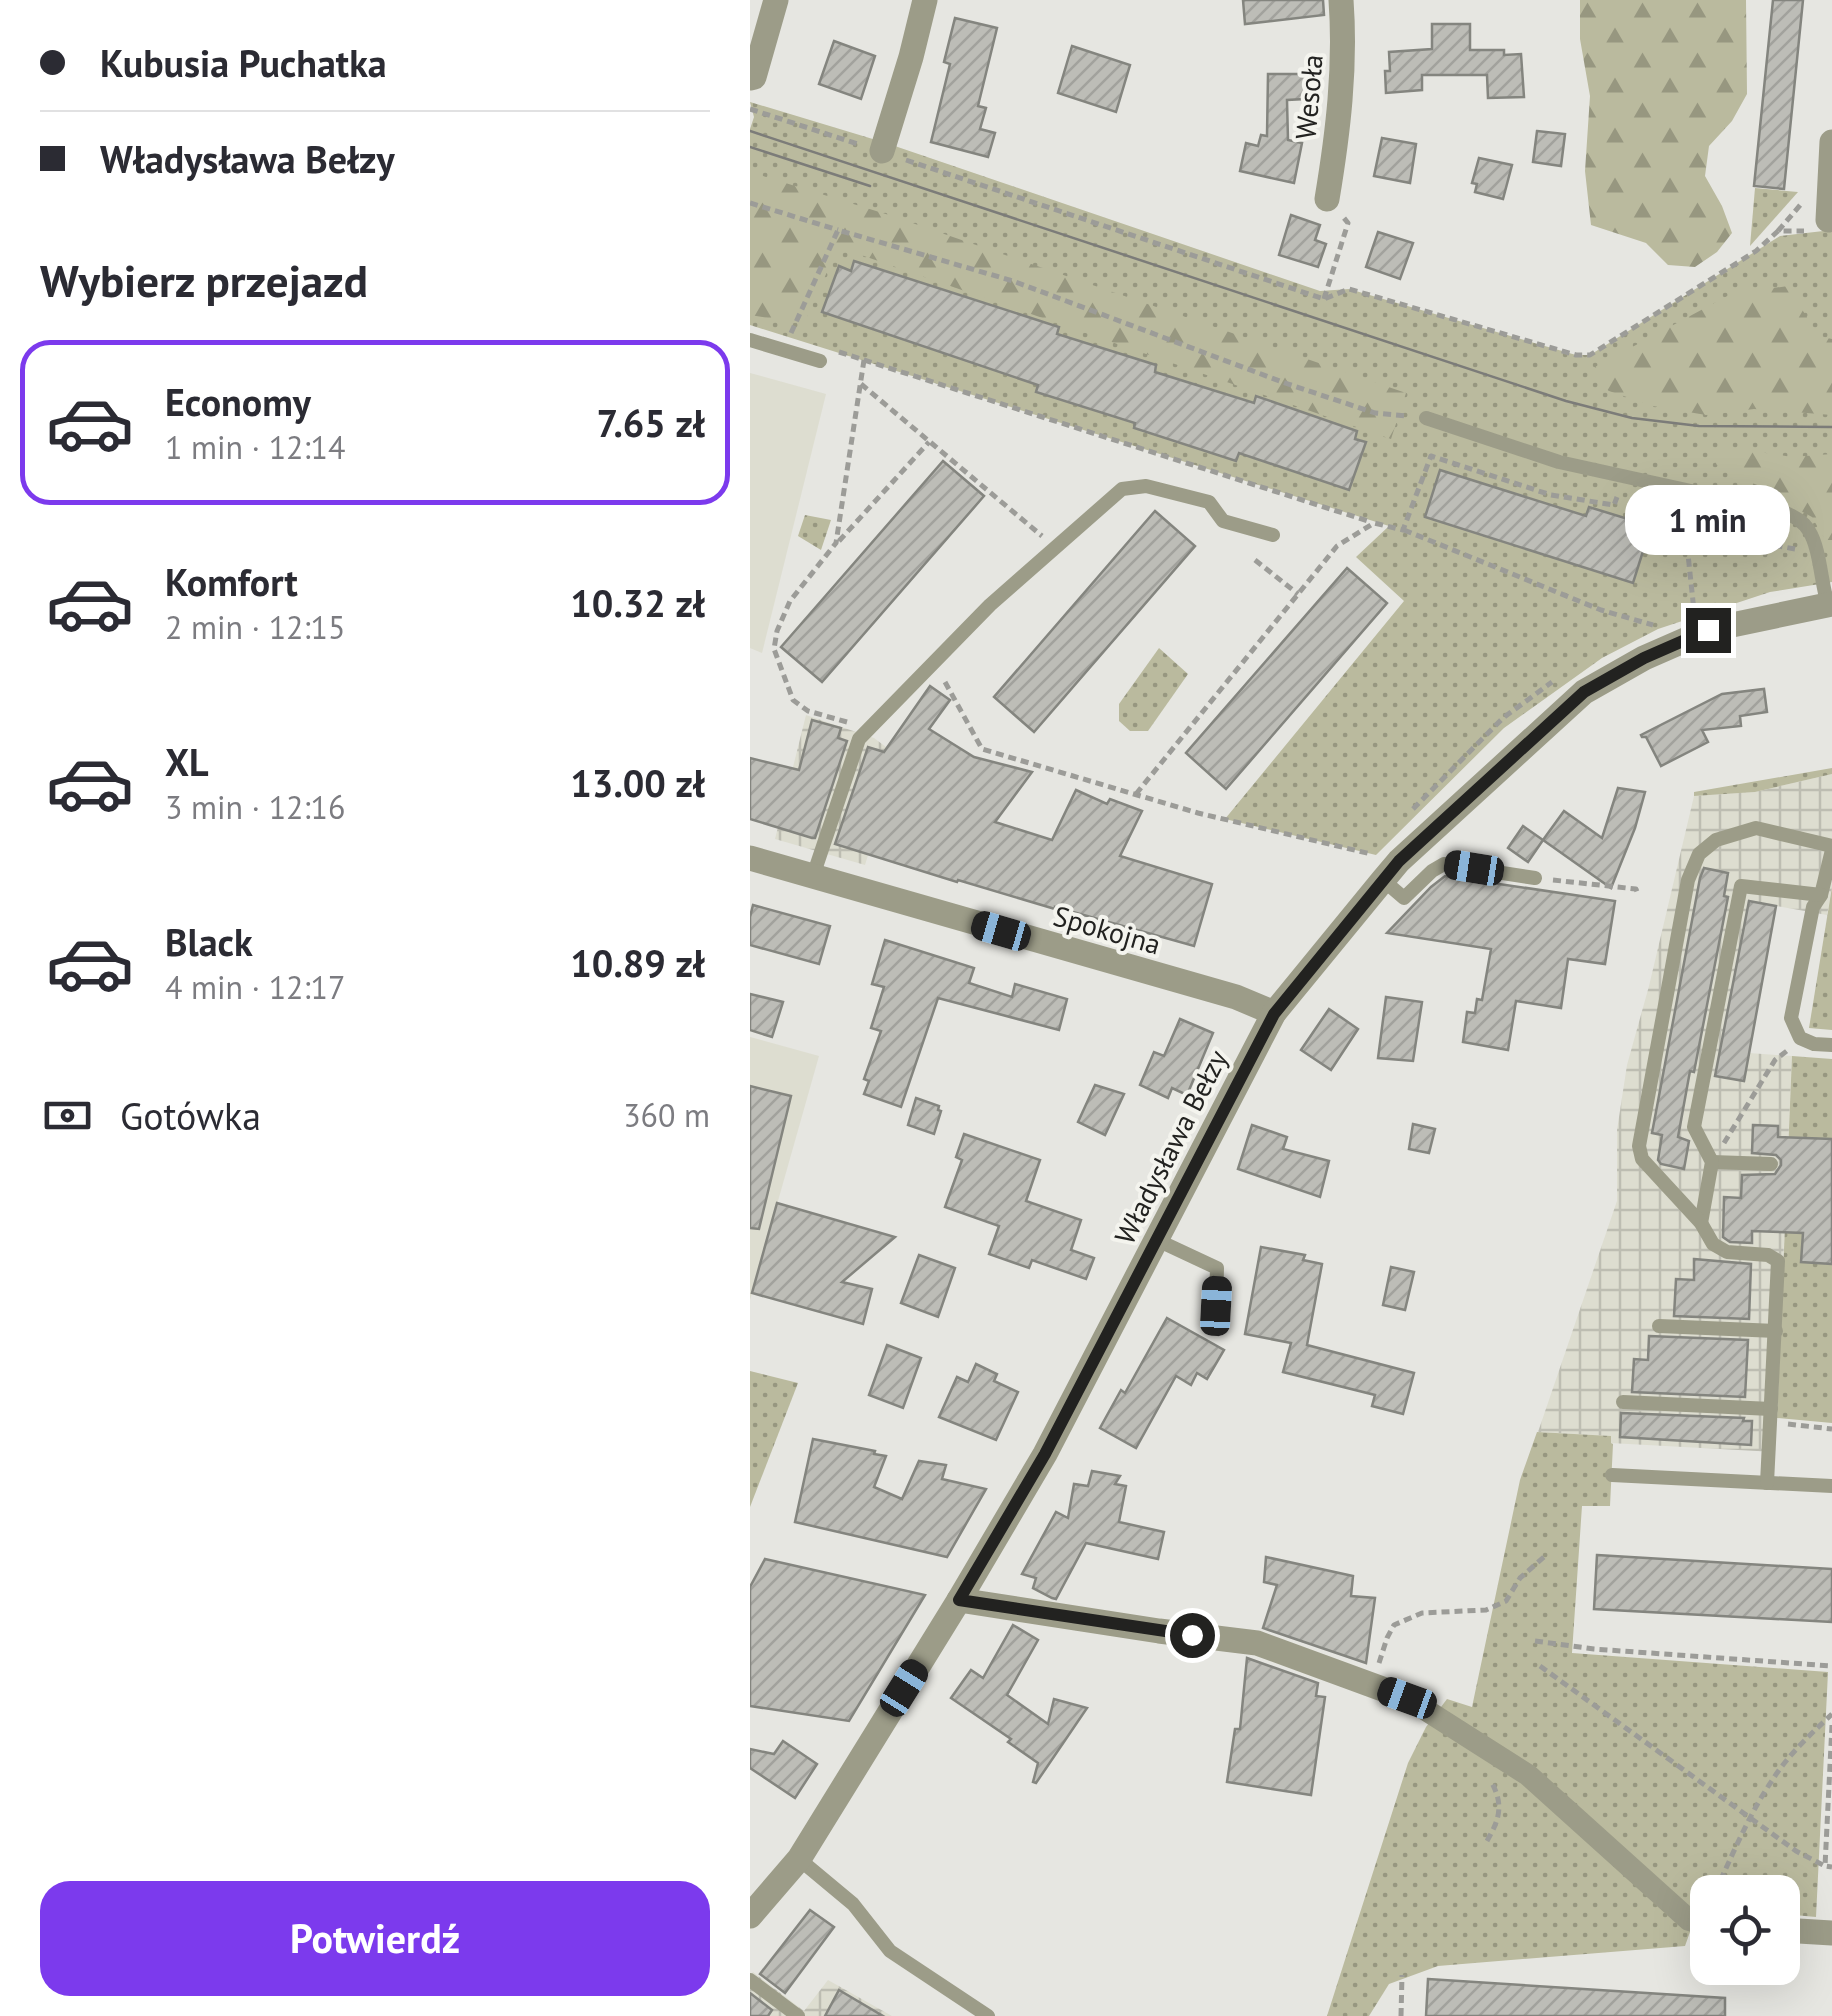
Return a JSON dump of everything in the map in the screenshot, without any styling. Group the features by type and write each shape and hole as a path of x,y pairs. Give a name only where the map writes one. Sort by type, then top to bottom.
{"street":[{"path":"750,78 754,77 776,0"},
{"path":"882,151 925,0"},
{"name":"Wesoła","path":"1327,199 1336,147 1344,42 1340,0"},
{"path":"1821,225 1832,142"},
{"name":"Władysława Bełzy","path":"750,1916 799,1858 1045,1454 1274,1014 1391,871 1584,692 1644,658 1708,630 1830,604"},
{"name":"Spokojna","path":"750,858 1236,997 1274,1014"},
{"path":"959,1600 1257,1643 1407,1698 1528,1776 1690,1920"},
{"path":"1800,1931 1832,1933"}],"lane":[{"path":"750,340 823,355"},
{"path":"1426,418 1559,462 1782,511 1800,520 1811,533 1822,586 1830,604"},
{"path":"813,876 859,739 990,604 1122,489 1146,486 1208,502 1224,521 1272,535"},
{"path":"1767,1483 1778,1261 1768,1255 1727,1252 1713,1244 1701,1223 1642,1159 1638,1146 1688,880 1699,854 1716,840 1756,828 1832,848 1821,896 1813,908 1791,1018 1800,1038 1832,1046"},
{"path":"1391,871 1404,898 1432,870 1444,864 1535,878"},
{"path":"1701,1223 1712,1162 1694,1127 1741,886 1821,896"},
{"path":"1712,1162 1771,1164"},
{"path":"1157,1240 1217,1268 1216,1306"},
{"path":"1659,1326 1776,1331"},
{"path":"1623,1402 1771,1416"},
{"path":"1612,1475 1832,1486"},
{"path":"799,1858 853,1904 890,1951 988,2016"},
{"path":"750,1980 798,2016"}],"path":[{"path":"750,110 1324,299 1350,289 1576,355 1590,355 1756,251 1778,232 1803,201"},
{"path":"1324,299 1348,223 1327,199"},
{"path":"750,203 1013,281 1375,413 1426,418"},
{"path":"1778,232 1821,225"},
{"path":"789,337 838,230"},
{"path":"823,355 864,360 1404,530 1600,610 1653,626 1667,621"},
{"path":"836,543 864,360"},
{"path":"861,384 1057,546"},
{"path":"869,727 808,710 793,700 774,649 777,632 790,601 836,543 930,442"},
{"path":"1404,530 1431,456 1549,494 1614,505"},
{"path":"1549,494 1552,484"},
{"path":"1680,617 1694,612 1681,490"},
{"path":"1136,794 1337,546 1374,523"},
{"path":"1685,528 1816,553"},
{"path":"1255,560 1298,594"},
{"path":"934,662 982,749 1391,871"},
{"path":"1535,878 1636,889 1638,895"},
{"path":"1712,1162 1775,1060 1800,1038"},
{"path":"1771,1416 1832,1429"},
{"path":"1372,1685 1386,1638 1394,1625 1422,1613 1486,1610 1506,1601 1520,1578 1544,1557"},
{"path":"1534,1642 1832,1666"},
{"path":"1540,1666 1796,1851 1828,1866 1832,1725"},
{"path":"1722,1875 1774,1777 1832,1714"},
{"path":"1486,1772 1501,1810 1487,1841"},
{"path":"1401,2016 1402,1975"}],"shaded area":[{"path":"750,373 826,394 762,653 750,648"},
{"path":"806,715 874,738 898,756 865,865 775,839"},
{"path":"1832,774 1832,887 1827,915 1776,906 1749,1053 1792,1056 1775,1452 1610,1443 1610,1436 1538,1432 1617,1201 1617,1130 1627,1065 1694,796 1755,792"},
{"path":"750,1037 819,1056 750,1300"},
{"path":"753,1972 804,2011 828,1980 892,2016 750,2016"}],"green space":[{"path":"1580,0 1746,0 1747,94 1732,121 1709,146 1705,176 1732,233 1717,252 1695,267 1668,265 1646,243 1591,225 1585,171 1590,96 1580,39"},
{"path":"750,102 886,143 1320,291 1349,289 1576,355 1590,355 1780,236 1832,230 1832,582 1770,592 1658,629 1602,658 1504,728 1376,855 1225,819 1404,601 1356,557 1389,526 750,325 750,129 754,117"},
{"path":"750,172 889,215 1406,393 1391,439 838,247 804,324 750,315"},
{"path":"1755,188 1798,192 1750,246"},
{"path":"1788,286 1818,336 1832,339 1832,415 1754,409 1706,415 1653,406 1609,391 1596,382 1595,367 1731,294"},
{"path":"1747,450 1792,457 1832,454 1832,540 1825,540 1812,517 1772,491 1716,464 1723,451"},
{"path":"805,515 831,520 821,550 798,536"},
{"path":"1159,648 1188,674 1148,731 1130,731 1119,721 1119,704"},
{"path":"1832,768 1832,774 1755,792 1694,796 1694,792"},
{"path":"1832,887 1832,1030 1809,1028"},
{"path":"1792,1056 1832,1059 1832,1423 1777,1418"},
{"path":"750,1371 798,1383 750,1507"},
{"path":"1537,1432 1611,1436 1610,1506 1582,1506 1572,1653 1828,1672 1816,1917 1800,1916 1800,1875 1690,1875 1690,1932 1685,1946 1438,1966 1389,1984 1369,2016 1327,2016 1408,1763 1426,1727 1447,1699 1472,1707 1520,1480"}],"building":[{"path":"1243,0 1323,0 1324,15 1245,24"},
{"path":"1773,0 1803,0 1784,189 1754,186"},
{"path":"955,18 997,28 978,106 986,108 980,129 995,133 988,157 931,142 950,64 944,62"},
{"path":"1432,24 1470,24 1470,50 1521,54 1524,97 1488,98 1487,75 1422,75 1422,90 1386,93 1389,52 1432,49"},
{"path":"834,41 875,56 861,99 819,84"},
{"path":"1072,46 1130,65 1116,112 1058,93"},
{"path":"1268,74 1306,74 1305,99 1287,100 1288,140 1302,143 1294,183 1240,171 1246,143 1258,146 1261,135 1267,136"},
{"path":"1537,131 1565,134 1561,166 1533,162"},
{"path":"1382,138 1416,144 1410,183 1374,176"},
{"path":"1479,158 1512,165 1503,199 1475,192 1477,184 1472,183"},
{"path":"1291,215 1320,225 1315,240 1326,244 1318,267 1279,255"},
{"path":"1378,232 1413,243 1400,279 1366,267"},
{"path":"854,261 1059,327 1057,334 1156,365 1155,372 1254,403 1256,396 1357,431 1355,439 1366,442 1349,490 1239,453 1236,461 1134,428 1135,423 1036,392 1038,385 822,312 839,266 851,271"},
{"path":"943,461 984,496 822,682 781,647"},
{"path":"1440,470 1586,516 1589,507 1651,526 1633,583 1425,517"},
{"path":"1155,511 1195,546 1034,732 994,697"},
{"path":"1347,568 1387,603 1226,789 1186,753"},
{"path":"930,686 950,700 929,729 974,757 1032,772 995,822 1052,840 1076,790 1107,804 1110,799 1142,811 1120,856 1212,884 1194,946 957,882 835,844 868,747 884,752"},
{"path":"1764,689 1767,712 1740,716 1741,726 1702,730 1708,742 1661,766 1646,737 1641,735 1722,694"},
{"path":"812,720 841,728 838,738 847,741 815,838 750,819 750,758 799,770"},
{"path":"1618,788 1645,792 1611,888 1543,840 1564,811 1602,838"},
{"path":"1523,826 1543,840 1528,862 1508,848"},
{"path":"1704,868 1728,873 1724,896 1728,897 1678,1137 1689,1141 1684,1169 1661,1164 1658,1160 1662,1135 1652,1133"},
{"path":"1445,876 1615,901 1605,964 1568,959 1561,1008 1516,1001 1508,1050 1463,1042 1467,1012 1475,1013 1477,999 1482,1000 1491,949 1387,933"},
{"path":"1749,901 1776,906 1744,1081 1715,1076"},
{"path":"753,905 830,926 819,964 750,945"},
{"path":"885,940 974,968 969,983 1012,997 1015,984 1067,999 1059,1030 938,998 901,1107 864,1094 869,1081 864,1079 881,1031 871,1028 884,987 872,984"},
{"path":"750,994 783,1002 772,1037 750,1030"},
{"path":"1386,997 1422,1002 1413,1061 1378,1058"},
{"path":"1329,1009 1358,1029 1331,1070 1301,1050"},
{"path":"1180,1019 1213,1033 1187,1095 1172,1088 1168,1098 1140,1085 1154,1052 1164,1056"},
{"path":"1095,1085 1124,1094 1105,1135 1078,1122"},
{"path":"750,1086 791,1096 759,1229 750,1228"},
{"path":"916,1098 939,1106 934,1134 908,1125"},
{"path":"1413,1124 1435,1129 1429,1153 1409,1149"},
{"path":"1252,1125 1287,1137 1283,1149 1329,1161 1320,1197 1238,1169"},
{"path":"1753,1125 1778,1126 1778,1137 1832,1139 1832,1264 1801,1262 1803,1233 1752,1231 1752,1243 1730,1242 1723,1237 1724,1197 1741,1198 1742,1175 1775,1174 1781,1165 1776,1155 1752,1153"},
{"path":"964,1134 1040,1160 1026,1201 1081,1220 1071,1250 1094,1258 1086,1279 1032,1260 1029,1268 989,1254 999,1226 945,1207 962,1160 956,1157"},
{"path":"777,1203 895,1237 842,1282 872,1289 863,1324 752,1293"},
{"path":"1261,1247 1305,1255 1303,1260 1322,1264 1307,1345 1414,1373 1403,1414 1372,1406 1375,1395 1283,1372 1291,1343 1245,1334"},
{"path":"919,1255 955,1268 938,1317 901,1303"},
{"path":"1694,1259 1751,1264 1749,1319 1674,1316 1676,1279 1694,1280"},
{"path":"1391,1267 1414,1272 1405,1310 1383,1305"},
{"path":"1167,1318 1224,1350 1207,1379 1197,1373 1191,1385 1176,1376 1136,1448 1100,1428 1121,1390 1125,1393"},
{"path":"1649,1336 1748,1340 1745,1397 1632,1392 1634,1359 1648,1360"},
{"path":"887,1345 921,1358 903,1408 869,1395"},
{"path":"976,1364 997,1374 994,1381 1018,1392 996,1440 939,1417 957,1377 968,1382"},
{"path":"1621,1413 1744,1418 1743,1421 1752,1421 1751,1445 1620,1437"},
{"path":"813,1439 886,1456 874,1487 902,1499 919,1461 946,1465 942,1479 986,1489 947,1557 795,1522"},
{"path":"1092,1471 1120,1476 1115,1484 1126,1486 1119,1522 1164,1532 1158,1559 1086,1543 1056,1599 1052,1598 1033,1588 1036,1578 1022,1574 1056,1512 1068,1518 1074,1484 1088,1486"},
{"path":"1597,1555 1832,1569 1832,1622 1594,1609"},
{"path":"1266,1557 1353,1576 1351,1596 1375,1598 1366,1663 1263,1628 1277,1585 1264,1582"},
{"path":"765,1559 925,1595 849,1721 750,1706 750,1587"},
{"path":"1013,1625 1038,1640 1007,1695 1048,1724 1054,1699 1087,1708 1036,1783 1033,1782 1038,1763 1008,1742 1011,1739 951,1698 971,1670 983,1678"},
{"path":"1247,1658 1318,1683 1316,1696 1325,1697 1311,1795 1227,1782 1235,1729 1240,1729"},
{"path":"783,1741 817,1764 795,1798 750,1768 750,1749 774,1754"},
{"path":"810,1910 834,1927 785,1993 760,1974"},
{"path":"1428,1979 1725,1998 1725,2016 1426,2016"},
{"path":"839,1990 883,2016 825,2016"},
{"path":"750,1993 772,2010 768,2016 750,2016"}],"tram line":[{"path":"750,131 1566,401 1632,418 1699,426 1832,427"},
{"path":"750,147 870,186"}],"route":[{"path":"1192,1635 959,1600 1045,1454 1274,1014 1399,861 1584,692 1644,658 1708,630"}]}
